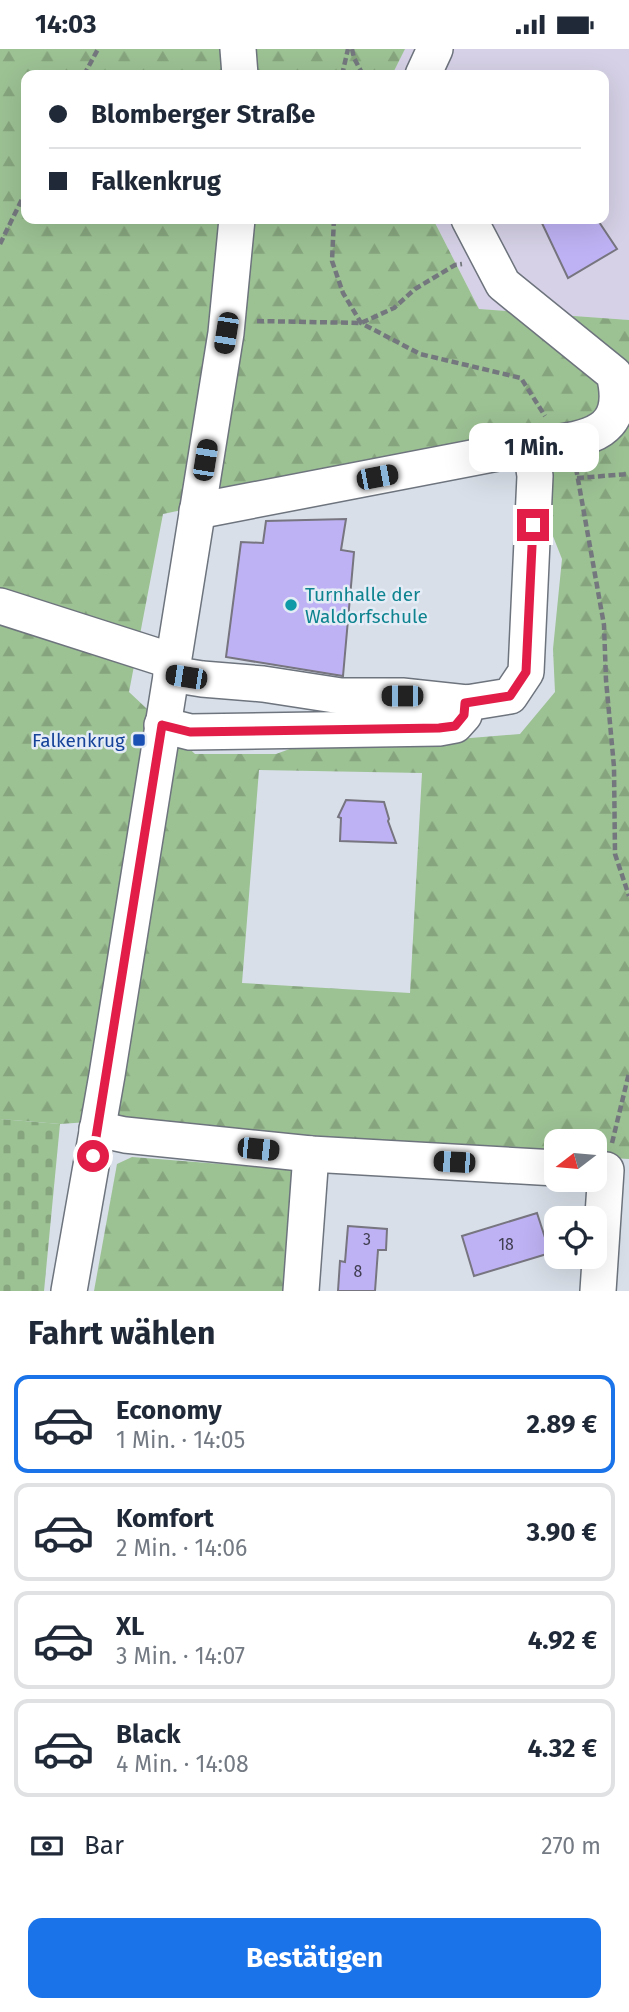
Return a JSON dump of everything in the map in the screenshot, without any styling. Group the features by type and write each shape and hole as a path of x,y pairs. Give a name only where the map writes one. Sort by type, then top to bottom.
{"street":[{"path":"238,49 240,70"},
{"path":"425,70 435,49"},
{"path":"69,1291 229,314 237,224"},
{"path":"197,511 572,441 605,432 621,422 626,409 623,389 614,374 503,284 472,224"},
{"path":"0,606 202,679 263,684 341,696 402,696 465,703 510,696 526,672 534,476 531,448"},
{"path":"162,725 190,732 439,728 455,726 464,715 465,703"},
{"path":"97,1129 125,1135 311,1154 544,1167"},
{"path":"301,1291 311,1154"},
{"path":"598,1291 610,1171"}],"path":[{"path":"86,70 97,49"},
{"path":"344,70 350,49"},
{"path":"350,49 360,70"},
{"path":"0,244 21,201"},
{"path":"334,224 332,261 343,293 361,323 420,353 521,378 552,428 572,441 604,625 614,767 615,854 629,896"},
{"path":"229,314 268,322 361,323 382,315 415,289 455,265 488,257"},
{"path":"577,478 629,474"},
{"path":"610,1171 629,1073"}],"shaded area":[{"path":"405,49 629,49 629,320 479,309 436,224 609,224 609,70 394,70"}],"green space":[{"path":"0,49 405,49 394,70 21,70 21,224 436,224 479,309 629,320 629,1159 607,1158 607,1129 544,1129 544,1153 130,1119 60,1124 0,1119","holes":["515,440 562,559 553,649 555,692 520,734 422,742 328,735 276,754 195,754 129,692 163,514","259,770 422,773 410,993 242,983"]},
{"path":"0,1119 60,1124 44,1291 0,1291"},
{"path":"132,1157 296,1170 288,1291 94,1291 117,1164"}],"building":[{"path":"542,224 600,224 617,249 568,278"},
{"name":"Turnhalle der Waldorfschule","path":"346,519 341,550 354,552 343,676 226,657 241,542 263,543 266,521"},
{"path":"346,800 384,802 396,843 340,841 341,818 338,817"},
{"path":"537,1213 544,1235 544,1255 474,1276 462,1236"},
{"path":"348,1226 387,1229 386,1250 378,1250 375,1291 338,1291 340,1261 345,1262"}],"place":[{"name":"Turnhalle der Waldorfschule","path":"291,605"},
{"name":"Falkenkrug","path":"139,740"}],"route":[{"path":"93,1156 162,725 190,732 455,726 464,715 465,703 510,696 526,672 533,525"}]}
